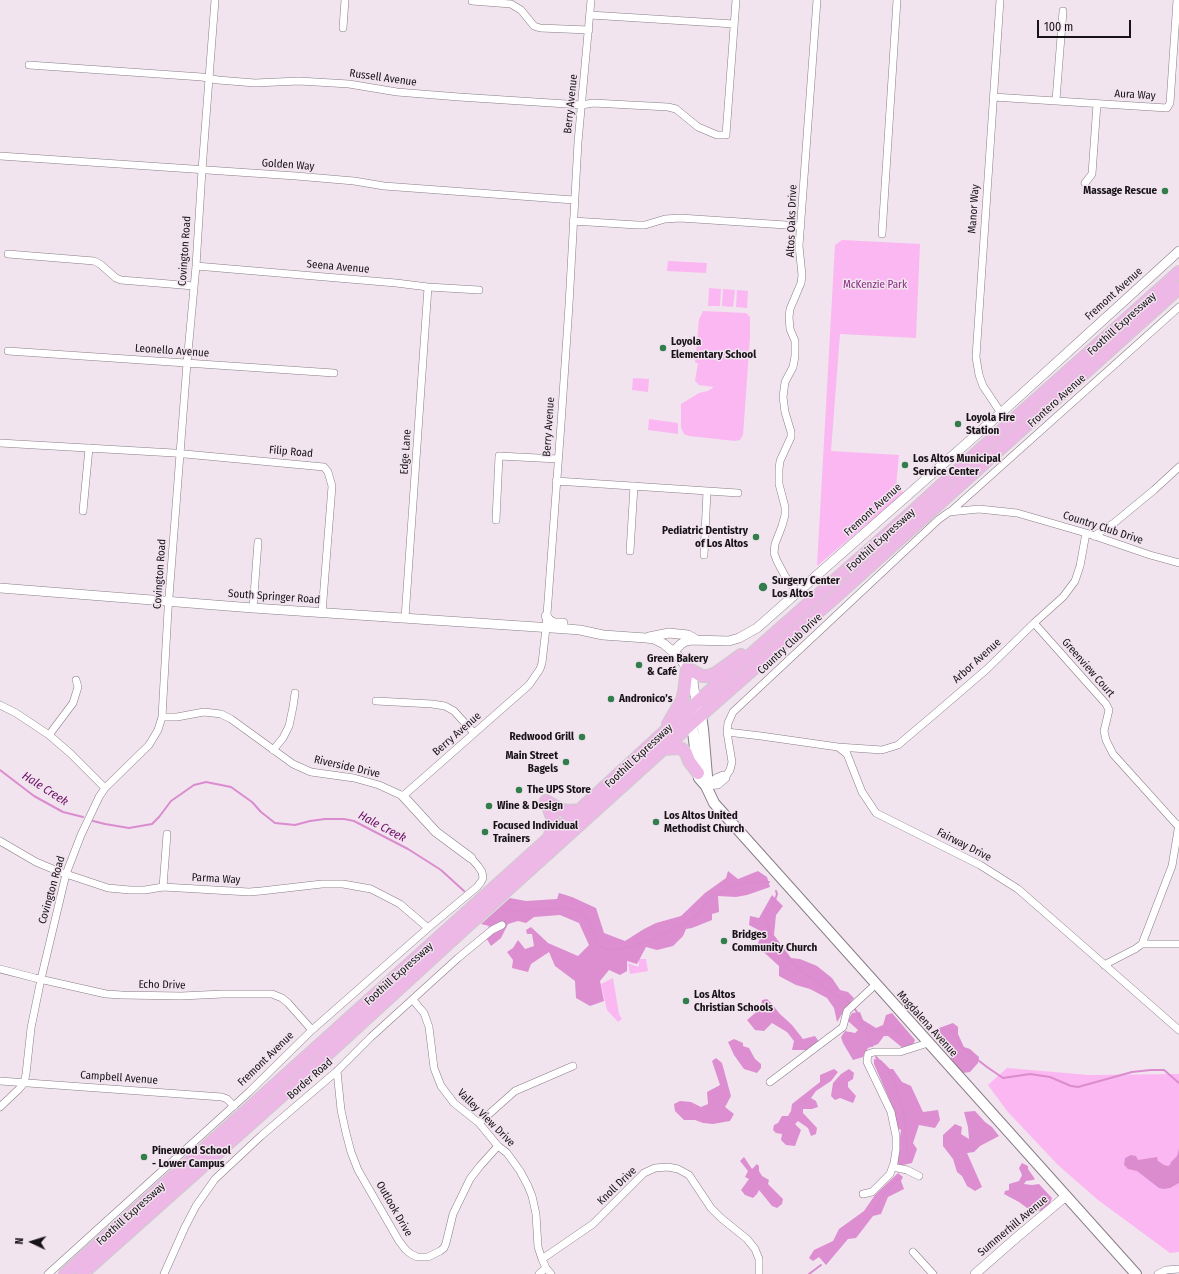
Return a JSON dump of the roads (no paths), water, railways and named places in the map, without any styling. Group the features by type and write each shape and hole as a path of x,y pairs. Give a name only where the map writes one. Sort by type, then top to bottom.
{"highway":[{"name":"Foothill Expressway","path":"66,1274 581,810 696,703 912,512 1179,272"},
{"name":"Foothill Expressway","path":"82,1274 295,1084 697,719 1179,288"},
{"path":"662,734 680,704 684,692 687,668 702,676 708,676 716,673 739,656 759,648"},
{"path":"664,749 682,749 698,773"},
{"path":"548,839 553,826 553,820 546,802 562,810 581,810"}],"main road":[{"name":"Magdalena Avenue","path":"696,703 699,778 706,786 711,798 718,808 1136,1274"},
{"name":"Magdalena Avenue","path":"697,719 707,776 706,786"}],"street":[{"name":"Covington Road","path":"24,1083 31,1028 66,874 81,835 99,797 105,788 150,744 158,730 162,717 169,601 196,266 215,0"},
{"path":"343,28 345,0"},
{"name":"Berry Avenue","path":"403,796 528,686 540,669 542,663 546,628 569,306 578,142 591,0"},
{"path":"590,15 734,24 736,0"},
{"name":"Altos Oaks Drive","path":"798,593 785,576 774,553 775,544 782,526 785,508 779,484 779,469 782,456 791,437 783,397 785,382 793,367 795,356 795,341 790,330 790,309 801,283 802,275 799,256 817,0"},
{"path":"882,234 897,0"},
{"name":"Manor Way","path":"1000,0 976,357 979,375 983,386 1001,413"},
{"name":"Aura Way","path":"993,97 1167,108 1170,103 1177,0"},
{"path":"472,1 511,4 521,10 534,26 540,28 589,30"},
{"path":"1056,100 1063,11"},
{"name":"Russell Avenue","path":"29,65 209,78 255,83 299,81 349,84 412,94 582,105 593,103 668,107 676,109 698,127 717,135 726,135 734,24"},
{"path":"1085,183 1092,174 1096,104"},
{"name":"Golden Way","path":"0,156 296,176 354,181 384,186 574,200"},
{"path":"573,221 646,225 665,219 680,218 801,226"},
{"name":"Fremont Avenue","path":"672,652 680,644 686,641 729,641 739,638 757,628 798,593 899,501 1001,413 1179,251"},
{"path":"8,254 94,261 100,264 116,278 121,280 194,286"},
{"name":"Seena Avenue","path":"196,266 396,282 428,287 479,290"},
{"name":"Edge Lane","path":"405,618 428,287"},
{"name":"Frontero Avenue","path":"949,512 1179,307"},
{"name":"Leonello Avenue","path":"8,351 334,373"},
{"path":"0,443 180,454"},
{"path":"83,511 88,448"},
{"name":"Filip Road","path":"180,454 324,467 328,472 332,486 322,613"},
{"path":"496,520 499,456 558,459"},
{"path":"1094,536 1114,523 1179,467"},
{"path":"556,481 738,493"},
{"path":"630,551 634,486"},
{"path":"704,555 707,491"},
{"name":"Country Club Drive","path":"706,786 716,778 723,775 726,776 730,770 732,762 727,732 728,722 733,712 938,520 949,512 979,509 1017,513 1086,533 1150,555 1179,563"},
{"name":"Arbor Avenue","path":"838,748 882,750 898,745 987,669 1063,597 1075,581 1080,566 1086,533"},
{"path":"253,608 258,542"},
{"name":"South Springer Road","path":"0,588 322,613 580,630 603,635 646,638 660,641 687,668 693,681 696,703"},
{"path":"546,616 554,623 563,623 567,629"},
{"name":"Greenview Court","path":"1034,623 1106,704 1109,710 1104,731 1106,740 1113,754 1179,825"},
{"path":"646,638 669,633 688,635 696,640"},
{"path":"49,735 73,703 78,687 76,680"},
{"path":"273,750 283,738 289,726 294,707 295,693"},
{"path":"376,701 445,706 454,711 474,733"},
{"path":"0,705 16,713 49,735 70,753 105,788"},
{"name":"Riverside Drive","path":"162,717 177,717 204,712 221,714 231,718 292,764 311,772 354,778 379,785 403,796 436,832 471,858"},
{"path":"727,732 838,748"},
{"name":"Fairway Drive","path":"838,748 847,754 862,792 876,813 980,866 1018,889 1179,1030"},
{"path":"1104,965 1136,949 1142,944 1172,866 1179,825"},
{"path":"163,887 167,834"},
{"name":"Parma Way","path":"0,841 36,862 108,888 145,890 163,887 261,892 322,884 343,884 371,889 400,904 428,928"},
{"name":"Fremont Avenue","path":"48,1274 234,1106 312,1030 477,887 481,882 482,872 471,858"},
{"name":"Border Road","path":"164,1274 196,1206 215,1179 260,1137 337,1071 371,1037 458,958 492,930 502,925"},
{"path":"1142,944 1179,944"},
{"name":"Echo Drive","path":"0,969 106,994 181,996 272,994 282,998 288,1003 312,1030"},
{"path":"770,1082 843,1027 847,1011 876,984"},
{"name":"Valley View Drive","path":"413,1000 424,1013 428,1023 434,1068 441,1086 454,1103 479,1123 498,1146 507,1153 520,1171 532,1196 536,1214 537,1240 542,1259 546,1268 551,1274"},
{"path":"863,1194 872,1192 890,1174 896,1150 896,1136 891,1112 867,1062 868,1054 874,1052 900,1052 928,1043"},
{"path":"479,1123 515,1092 573,1066"},
{"name":"Outlook Drive","path":"337,1071 344,1125 351,1152 356,1164 399,1241 406,1250 417,1257 428,1257 440,1252 444,1248 454,1214 470,1179 498,1146"},
{"name":"Campbell Avenue","path":"0,1080 222,1097 227,1099 234,1106"},
{"path":"0,1107 15,1094 24,1083"},
{"name":"Knoll Drive","path":"542,1259 593,1224 644,1173 656,1168 668,1167 678,1168 689,1175 711,1208 747,1239 755,1249 759,1259 759,1274"},
{"path":"892,1167 907,1170 919,1176"},
{"name":"Summerhill Avenue","path":"975,1274 1066,1196"},
{"path":"913,1252 932,1274"},
{"path":"539,1274 546,1268"},
{"path":"1158,1274 1166,1270 1179,1269"}],"waterway":[{"name":"Hale Creek","path":"0,770 34,796 63,812 83,817"},
{"name":"Hale Creek","path":"93,821 129,828 152,824 171,801 194,785 206,782 231,787 252,802 261,812 275,823 295,825 325,819 344,819 354,821 408,849 441,870 464,891"},
{"name":"Hale Creek","path":"503,910 513,911 568,908 580,912 591,923 597,943 609,950 617,950 649,941 691,920 711,898 740,883 769,882"},
{"name":"Hale Creek","path":"776,891 777,894 773,906 765,914 771,935 788,958 804,974 850,1003"},
{"name":"Hale Creek","path":"855,1009 864,1025 873,1030 903,1032"},
{"path":"865,1026 872,1046"},
{"path":"933,1033 945,1029 954,1032 961,1047 1003,1078 1030,1074 1050,1077 1071,1086 1078,1087 1132,1072 1164,1070 1179,1083"},
{"path":"876,1057 893,1078 904,1116 908,1158"},
{"path":"873,1214 882,1196 900,1177"},
{"path":"809,1274 821,1265"}],"place":[{"name":"Massage Rescue","path":"1165,191"},
{"name":"Loyola Elementary School","path":"663,348"},
{"name":"Loyola Fire Station","path":"958,424"},
{"name":"Los Altos Municipal Service Center","path":"905,465"},
{"name":"Pediatric Dentistry of Los Altos","path":"756,537"},
{"name":"Surgery Center Los Altos","path":"763,587"},
{"name":"Green Bakery & Café","path":"639,665"},
{"name":"Andronico’s","path":"611,699"},
{"name":"Redwood Grill","path":"582,737"},
{"name":"Main Street Bagels","path":"566,762"},
{"name":"The UPS Store","path":"519,790"},
{"name":"Wine & Design","path":"489,806"},
{"name":"Los Altos United Methodist Church","path":"656,822"},
{"name":"Focused Individual Trainers","path":"485,832"},
{"name":"Bridges Community Church","path":"724,941"},
{"name":"Los Altos Christian Schools","path":"686,1001"},
{"name":"Pinewood School - Lower Campus","path":"144,1157"}],"park label":[{"name":"McKenzie Park","path":"875,285"}]}
